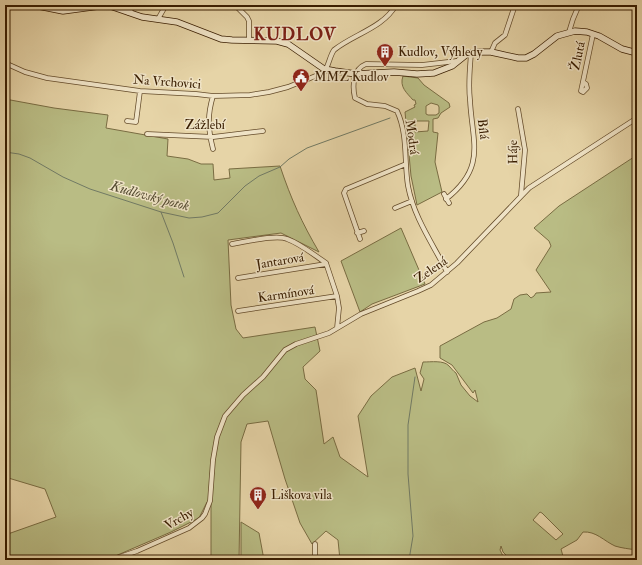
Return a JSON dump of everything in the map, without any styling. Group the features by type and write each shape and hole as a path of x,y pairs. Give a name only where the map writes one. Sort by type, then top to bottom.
{"street":[{"path":"33,5 72,10 90,6 110,6 129,13 177,22 221,39 271,40 282,42 288,44 326,69 356,74 394,72 417,74 434,73 447,68 471,53 491,52 518,58 526,58 534,54 557,36 569,32 593,34 605,38 625,50 637,54"},
{"path":"129,13 132,5"},
{"path":"158,19 166,5"},
{"path":"235,5 249,21 249,40"},
{"path":"326,69 334,50 383,20 392,12 396,5"},
{"path":"491,52 495,43 505,35 515,5"},
{"path":"569,32 572,19 579,5"},
{"name":"Žlutá","path":"583,82 593,34"},
{"name":"Bílá","path":"449,203 445,196 466,176 475,155 469,97 471,53"},
{"path":"356,74 360,67 366,64 422,64 458,61"},
{"name":"Na Vrchovici","path":"5,63 25,72 47,78 140,91 213,96 250,95 269,92 317,77 326,69"},
{"name":"Modrá","path":"356,74 353,88 355,98 367,104 385,106 397,111 402,121 408,187 412,201 420,224 447,272"},
{"path":"127,121 136,122 140,91"},
{"path":"213,96 209,111 210,136 213,149"},
{"name":"Háje","path":"518,108 525,150 521,196"},
{"name":"Zelená","path":"225,416 263,377 285,350 296,344 321,336 361,314 418,291 431,284 447,272 468,252 529,188 637,118"},
{"name":"Zážlebí","path":"148,134 210,136 263,131"},
{"name":"Modrá","path":"360,239 344,191 406,164"},
{"path":"395,208 412,201"},
{"path":"357,232 364,230"},
{"path":"232,244 276,237 286,238 326,264 337,296 339,308 337,328"},
{"name":"Jantarová","path":"238,278 326,264"},
{"name":"Karmínová","path":"238,311 337,296"},
{"name":"Vrchy","path":"111,560 137,551 188,528 206,514 210,501 213,460 218,437 225,416"},
{"path":"315,544 315,560"}],"green space":[{"path":"403,76 418,78 424,85 449,103 450,107 441,113 438,118 433,119 433,132 438,133 435,162 442,192 417,205 411,176 405,112 415,107 414,105 416,104 415,100 413,100 404,90 402,80","holes":["431,103 438,105 439,107 439,113 436,115 426,114 426,106","415,121 429,121 428,131 415,132"]},
{"path":"5,99 54,108 108,115 106,128 168,139 167,156 188,159 201,164 213,164 214,180 230,178 229,169 280,166 297,210 319,252 281,233 228,240 231,305 236,329 243,338 315,327 320,351 303,367 305,379 316,390 324,444 333,437 340,457 368,477 358,416 371,396 392,377 415,368 421,391 424,379 420,373 423,362 437,362 447,364 456,373 461,385 470,396 478,402 475,390 473,393 452,365 440,358 440,346 484,322 497,318 511,309 514,299 520,295 527,294 531,298 536,293 551,292 536,270 551,246 549,241 534,228 559,206 637,155 637,550 615,546 592,533 583,532 577,540 561,549 564,560 511,560 503,552 501,546 500,550 505,560 484,560 483,556 483,560 340,560 338,540 326,531 312,544 300,523 268,421 247,424 241,442 239,560 211,560 211,504 207,502 199,518 171,532 106,560 5,560 5,535 56,517 45,489 5,477","holes":["540,512 563,534 556,540 533,520"]},
{"path":"401,228 425,284 372,304 360,312 341,261"},
{"path":"241,522 259,533 264,560 241,560"}],"waterway":[{"name":"Kudlovský potok","path":"5,152 19,154 30,158 63,177 90,189 161,212 189,218 202,217 218,213 245,186 259,176 280,167 289,159 307,148 390,118"},
{"path":"161,212 184,277"},
{"path":"409,560 413,536 408,474 408,425 415,377"}],"place":[{"name":"Kudlov, Výhledy","path":"385,67"},
{"name":"MMZ Kudlov","path":"301,92"},
{"name":"Liškova vila","path":"258,510"}],"district":[{"name":"KUDLOV","path":"295,34"}]}
